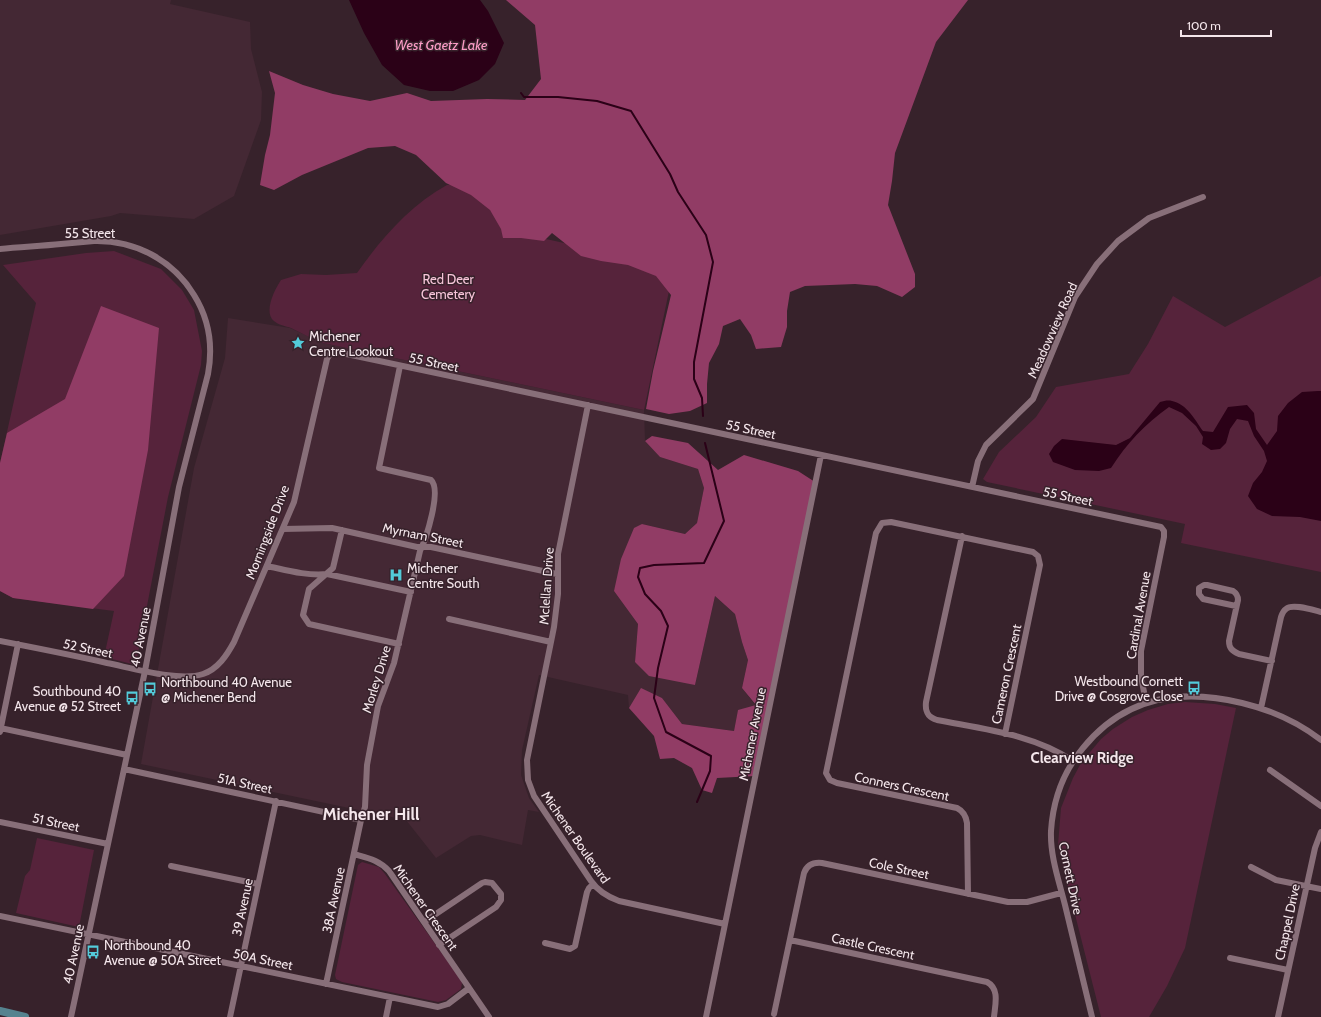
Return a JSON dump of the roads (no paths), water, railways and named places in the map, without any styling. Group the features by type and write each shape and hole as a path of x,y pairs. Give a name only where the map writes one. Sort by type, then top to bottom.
{"main road":[{"path":"0,1011 25,1017"}],"street":[{"name":"Meadowview Road","path":"972,487 978,461 990,439 1033,399 1076,297 1097,264 1118,241 1149,218 1203,197"},
{"name":"55 Street","path":"0,249 95,241 126,244 155,256 179,274 188,284 206,320 211,355"},
{"name":"55 Street","path":"332,353 337,352 1158,526 1164,531"},
{"name":"Morningside Drive","path":"217,666 225,657 234,642 294,502 327,359 332,353"},
{"name":"40 Avenue","path":"71,1017 144,671 179,487 208,374 211,355"},
{"name":"Morley Drive","path":"361,820 366,799 367,765 378,706 388,681 399,644 420,551 426,539 435,497 434,484 428,479 379,468 400,366"},
{"name":"Mclellan Drive","path":"449,619 551,642 557,601 558,554 588,405"},
{"name":"Michener Avenue","path":"706,1017 821,455"},
{"name":"Cameron Crescent","path":"828,777 826,768 878,529 882,523 891,522 962,536 1033,552 1040,559 1005,734 937,720 929,716 925,710 962,536"},
{"name":"Myrnam Street","path":"283,529 330,528 417,547 431,547 557,574"},
{"path":"342,530 333,566 327,574 313,584 308,592 303,615 309,624 399,644"},
{"name":"Cardinal Avenue","path":"1146,703 1141,676 1141,651 1164,531"},
{"path":"267,566 304,574 327,574 411,592"},
{"path":"1236,606 1203,599 1199,594 1199,588 1204,585 1233,591 1238,598 1229,641 1232,650 1239,654 1272,661"},
{"path":"1262,708 1281,617 1285,609 1296,606 1321,612"},
{"name":"52 Street","path":"0,641 144,671 188,677 205,674 217,666"},
{"name":"Michener Boulevard","path":"551,642 527,756 529,786 537,801 593,884 606,895 619,901 725,924"},
{"path":"18,644 0,729 126,755"},
{"name":"Cornett Drive","path":"1092,1017 1053,858 1051,833 1057,796 1064,777 1073,761 1088,741 1111,721 1146,703 1174,697 1199,696 1220,698 1262,708 1294,722 1321,740"},
{"path":"1005,734 1041,744 1073,761"},
{"name":"51A Street","path":"124,769 361,820"},
{"path":"1270,770 1321,806"},
{"name":"Conners Crescent","path":"828,777 830,780 837,783 956,808 962,812 967,823 968,894"},
{"name":"39 Avenue","path":"230,1017 276,801"},
{"name":"38A Avenue","path":"326,984 361,820"},
{"name":"51 Street","path":"0,822 108,844"},
{"name":"Chappel Drive","path":"1278,1017 1306,886 1315,848 1321,832"},
{"name":"Michener Crescent","path":"354,854 374,859 385,867 489,1017"},
{"name":"Cole Street","path":"790,940 804,873 807,867 812,864 822,863 998,901 1027,902 1062,893"},
{"path":"171,866 258,884"},
{"path":"1251,867 1276,880 1321,889"},
{"path":"424,922 482,883 492,883 498,889 502,897 498,905 439,945"},
{"path":"545,944 570,949 574,948 588,890 593,884"},
{"name":"50A Street","path":"0,916 438,1007 448,1004 469,988"},
{"path":"774,1014 790,940"},
{"name":"Castle Crescent","path":"790,940 987,982 992,985 996,994 994,1017"},
{"path":"1230,958 1288,970"},
{"path":"386,1017 390,997"}],"water":[{"name":"West Gaetz Lake","path":"349,0 480,0 488,11 504,43 495,64 479,80 453,91 430,91 404,85 382,65 364,33"},
{"path":"1321,391 1321,521 1300,517 1272,516 1257,509 1248,496 1253,483 1262,472 1267,461 1264,451 1254,436 1248,421 1237,419 1230,429 1226,443 1220,449 1211,450 1202,444 1203,437 1196,426 1182,413 1169,407 1137,434 1123,450 1111,468 1099,471 1075,470 1053,462 1049,454 1054,446 1062,439 1116,445 1130,438 1160,402 1168,401 1182,405 1194,417 1203,431 1213,432 1228,407 1247,405 1254,413 1256,429 1267,445 1277,431 1278,416 1288,403 1302,392"}],"waterway":[{"path":"521,93 524,97 558,97 597,101 631,111 670,174 678,192 706,235 713,262 694,362 694,379 702,398 703,416"},
{"path":"697,802 710,771 711,756 666,732 654,698 658,668 668,626 661,611 645,594 638,577 640,568 654,565 704,563 724,521 705,443"}],"place":[{"name":"Michener Centre Lookout","path":"298,343"},
{"name":"Michener Centre South","path":"396,575"},
{"name":"Westbound Cornett Drive @ Cosgrove Close","path":"1194,688"},
{"name":"Northbound 40 Avenue @ Michener Bend","path":"150,689"},
{"name":"Southbound 40 Avenue @ 52 Street","path":"132,698"},
{"name":"Northbound 40 Avenue @ 50A Street","path":"93,952"}],"district":[{"name":"Clearview Ridge","path":"1082,758"},
{"name":"Michener Hill","path":"371,814"}],"park label":[{"name":"Red Deer Cemetery","path":"448,286"}]}
